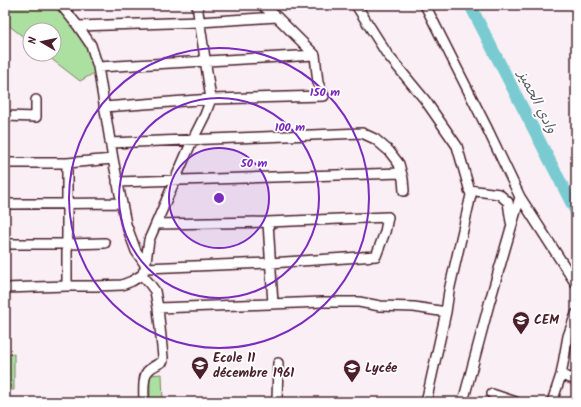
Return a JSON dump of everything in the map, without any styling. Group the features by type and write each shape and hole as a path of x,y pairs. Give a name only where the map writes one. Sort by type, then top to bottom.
{"street":[{"path":"61,5 91,45 98,67 110,143 126,224 149,283 155,291 163,361 146,372 144,402"},
{"path":"5,288 122,285 132,281 144,270 149,240 192,141 205,115 210,99 206,61 197,5"},
{"path":"104,107 210,99 324,96 318,83 315,55 277,17 262,5"},
{"path":"356,5 387,54 425,100 457,146 471,195 426,402"},
{"path":"425,5 488,128 520,197 576,284"},
{"path":"78,26 200,22 277,17"},
{"path":"98,67 315,55"},
{"path":"5,116 36,117 36,100"},
{"path":"110,143 362,134 375,139 389,151 399,164 404,190"},
{"path":"5,163 67,163 113,159"},
{"path":"67,163 67,286"},
{"path":"117,182 402,174"},
{"path":"469,190 499,194 508,202 512,224"},
{"path":"462,402 520,197"},
{"path":"5,204 122,203"},
{"path":"144,270 376,256 385,232 388,217 268,222 156,224"},
{"path":"268,222 272,304"},
{"path":"5,244 105,243"},
{"path":"158,308 352,302 380,306 414,307 446,312"},
{"path":"552,402 572,337 576,314"},
{"path":"277,402 278,363"},
{"path":"561,375 576,380"},
{"path":"492,394 516,402"}],"green space":[{"path":"5,5 56,5 87,44 96,72 80,81 55,62 62,62 62,22 22,22 22,36 5,21"},
{"path":"5,354 14,354 14,390 5,390"},
{"path":"162,374 163,402 150,402 150,375"}],"waterway":[{"name":"وادي الحميز","path":"470,5 576,212"}],"place":[{"name":"CEM","path":"521,335"},
{"name":"Ecole 11 décembre 1961","path":"200,380"},
{"name":"Lycée","path":"352,383"}]}
